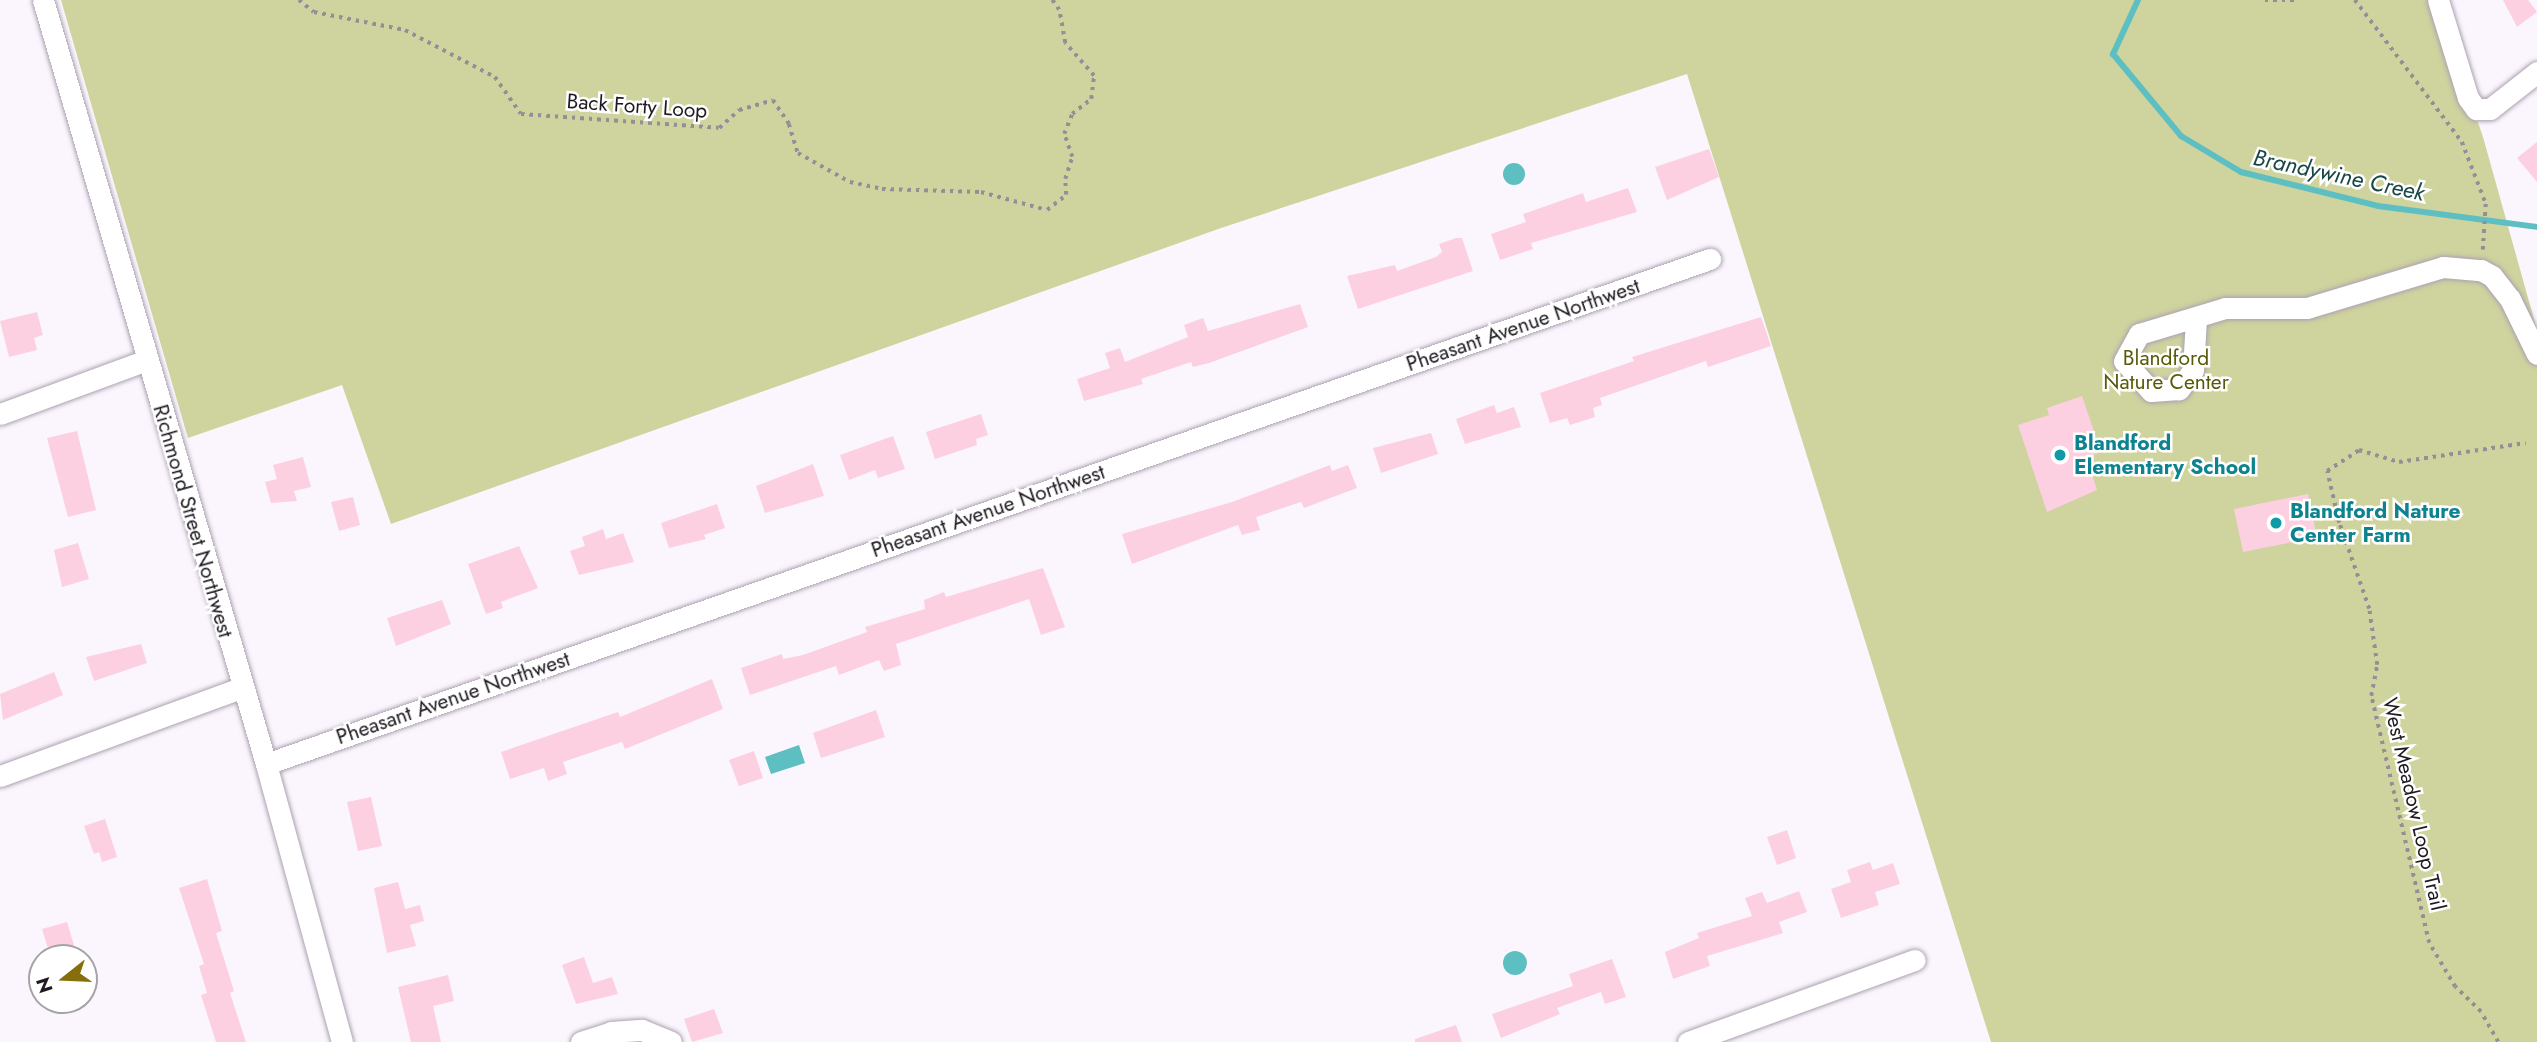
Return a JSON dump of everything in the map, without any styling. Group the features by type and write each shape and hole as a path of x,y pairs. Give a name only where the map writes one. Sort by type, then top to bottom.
{"street":[{"name":"Richmond Street Northwest","path":"43,0 241,688 266,764 342,1042"},
{"path":"2438,0 2471,103 2482,111 2496,105 2537,72"},
{"name":"Pheasant Avenue Northwest","path":"266,764 1710,259"},
{"path":"2196,319 2225,308 2307,308 2443,267 2481,270 2510,299 2537,354"},
{"path":"0,414 148,360"},
{"path":"0,776 241,688"},
{"path":"1688,1042 1915,960"},
{"path":"581,1042 611,1032 642,1030 671,1042"}],"path":[{"name":"Back Forty Loop","path":"299,0 314,12 416,36 495,77 522,114 719,128 739,110 773,100 789,124 798,153 850,182 882,189 981,192 1047,210 1066,195 1065,179 1072,158 1064,134 1072,114 1091,99 1094,76 1065,43 1059,10 1052,0"},
{"path":"2265,0 2295,0"},
{"path":"2355,0 2462,142 2486,204 2483,251"},
{"name":"West Meadow Loop Trail","path":"2498,1042 2481,1012 2455,987 2429,943 2371,696 2377,665 2369,609 2339,523 2327,471 2359,450 2399,462 2526,443"}],"green space":[{"name":"Blandford Nature Center","path":"61,0 2436,0 2483,137 2537,330 2537,1042 1991,1042 1687,74 1221,228 391,524 342,385 188,438"}],"water":[{"path":"1514,163 1522,166 1525,174 1522,182 1514,185 1506,182 1503,174 1506,166"},
{"path":"799,745 805,763 771,774 765,757"},
{"path":"1510,951 1520,951 1527,958 1527,968 1520,975 1510,975 1503,968 1503,958"}],"building":[{"path":"2503,0 2528,0 2537,12 2517,27"},
{"path":"2537,142 2537,182 2517,158"},
{"path":"1709,149 1719,177 1667,200 1655,167"},
{"path":"1628,188 1637,212 1531,243 1533,249 1500,260 1491,234 1526,222 1523,214 1583,193 1586,202"},
{"path":"1462,238 1473,271 1358,309 1347,276 1395,265 1397,271 1436,257 1442,252 1439,244"},
{"path":"1300,304 1308,327 1209,363 1193,367 1191,362 1141,379 1143,384 1084,401 1077,379 1110,368 1105,353 1120,348 1125,362 1188,337 1184,325 1203,318 1208,331"},
{"path":"37,312 43,335 34,338 37,350 9,357 0,321"},
{"path":"1761,317 1771,346 1708,367 1706,361 1600,398 1602,405 1593,408 1595,417 1570,425 1567,418 1550,423 1540,393 1634,361 1632,357"},
{"name":"Blandford Elementary School","path":"2082,396 2101,452 2086,457 2097,490 2047,512 2018,425 2049,415 2047,408"},
{"path":"1494,405 1497,413 1514,407 1521,427 1465,444 1456,419"},
{"path":"981,414 988,435 976,439 977,445 935,459 926,432"},
{"path":"77,431 96,510 68,517 47,438"},
{"path":"1431,433 1438,454 1381,473 1373,448"},
{"path":"893,436 905,469 878,478 875,470 849,480 840,455"},
{"path":"303,457 311,487 294,491 297,501 271,503 265,482 277,479 273,465"},
{"path":"813,464 824,496 765,513 756,486"},
{"path":"1330,465 1332,471 1348,465 1357,488 1304,508 1301,502 1256,517 1260,530 1242,535 1238,525 1132,564 1122,534 1232,502"},
{"name":"Blandford Nature Center Farm","path":"2308,494 2317,537 2243,552 2234,509"},
{"path":"353,497 360,525 339,531 331,502"},
{"path":"717,504 725,528 704,535 706,539 669,548 661,523"},
{"path":"603,529 606,539 623,533 634,562 579,575 570,551 585,546 582,537"},
{"path":"78,543 89,579 62,587 54,550"},
{"path":"519,546 538,588 501,602 503,608 486,614 468,564"},
{"path":"1043,568 1065,627 1041,635 1029,599 896,644 901,665 884,671 879,660 839,675 836,666 750,695 741,668 782,654 783,659 803,655 867,632 865,627 925,609 924,600 944,592 946,597"},
{"path":"442,600 451,624 396,646 387,618"},
{"path":"141,644 147,663 94,681 86,657"},
{"path":"54,672 63,695 3,720 0,694"},
{"path":"712,679 723,709 625,749 622,742 563,762 567,774 548,781 544,768 510,779 501,752 618,712 620,717"},
{"path":"876,710 885,737 821,758 813,733"},
{"path":"754,751 763,778 739,786 729,760"},
{"path":"371,797 382,846 358,851 347,802"},
{"path":"105,819 117,857 102,862 99,852 94,854 84,826"},
{"path":"1787,830 1796,858 1777,865 1767,837"},
{"path":"1870,862 1873,870 1893,863 1900,884 1875,892 1879,905 1841,918 1831,889 1851,882 1847,870"},
{"path":"207,879 222,931 216,933 234,991 230,993 246,1042 216,1042 201,995 207,993 199,966 204,964 179,888"},
{"path":"398,882 405,909 420,905 424,921 410,925 416,946 387,953 374,888"},
{"path":"1799,891 1807,912 1779,922 1783,933 1707,956 1710,966 1673,979 1665,952 1699,938 1697,933 1752,916 1745,898 1762,892 1767,903"},
{"path":"67,922 74,944 47,944 42,929"},
{"path":"584,957 593,983 612,977 618,994 576,1004 562,965"},
{"path":"1612,959 1626,997 1605,1004 1601,992 1557,1008 1560,1014 1501,1038 1492,1014 1573,986 1569,974"},
{"path":"448,975 454,1001 433,1006 441,1042 411,1042 398,987"},
{"path":"714,1009 723,1033 692,1042 684,1019"},
{"path":"1456,1025 1462,1042 1415,1042 1415,1039"}],"waterway":[{"name":"Brandywine Creek","path":"2138,0 2113,54 2181,136 2241,172 2378,206 2537,227"}],"place":[{"name":"Blandford Elementary School","path":"2060,455"},
{"name":"Blandford Nature Center Farm","path":"2276,523"}]}
